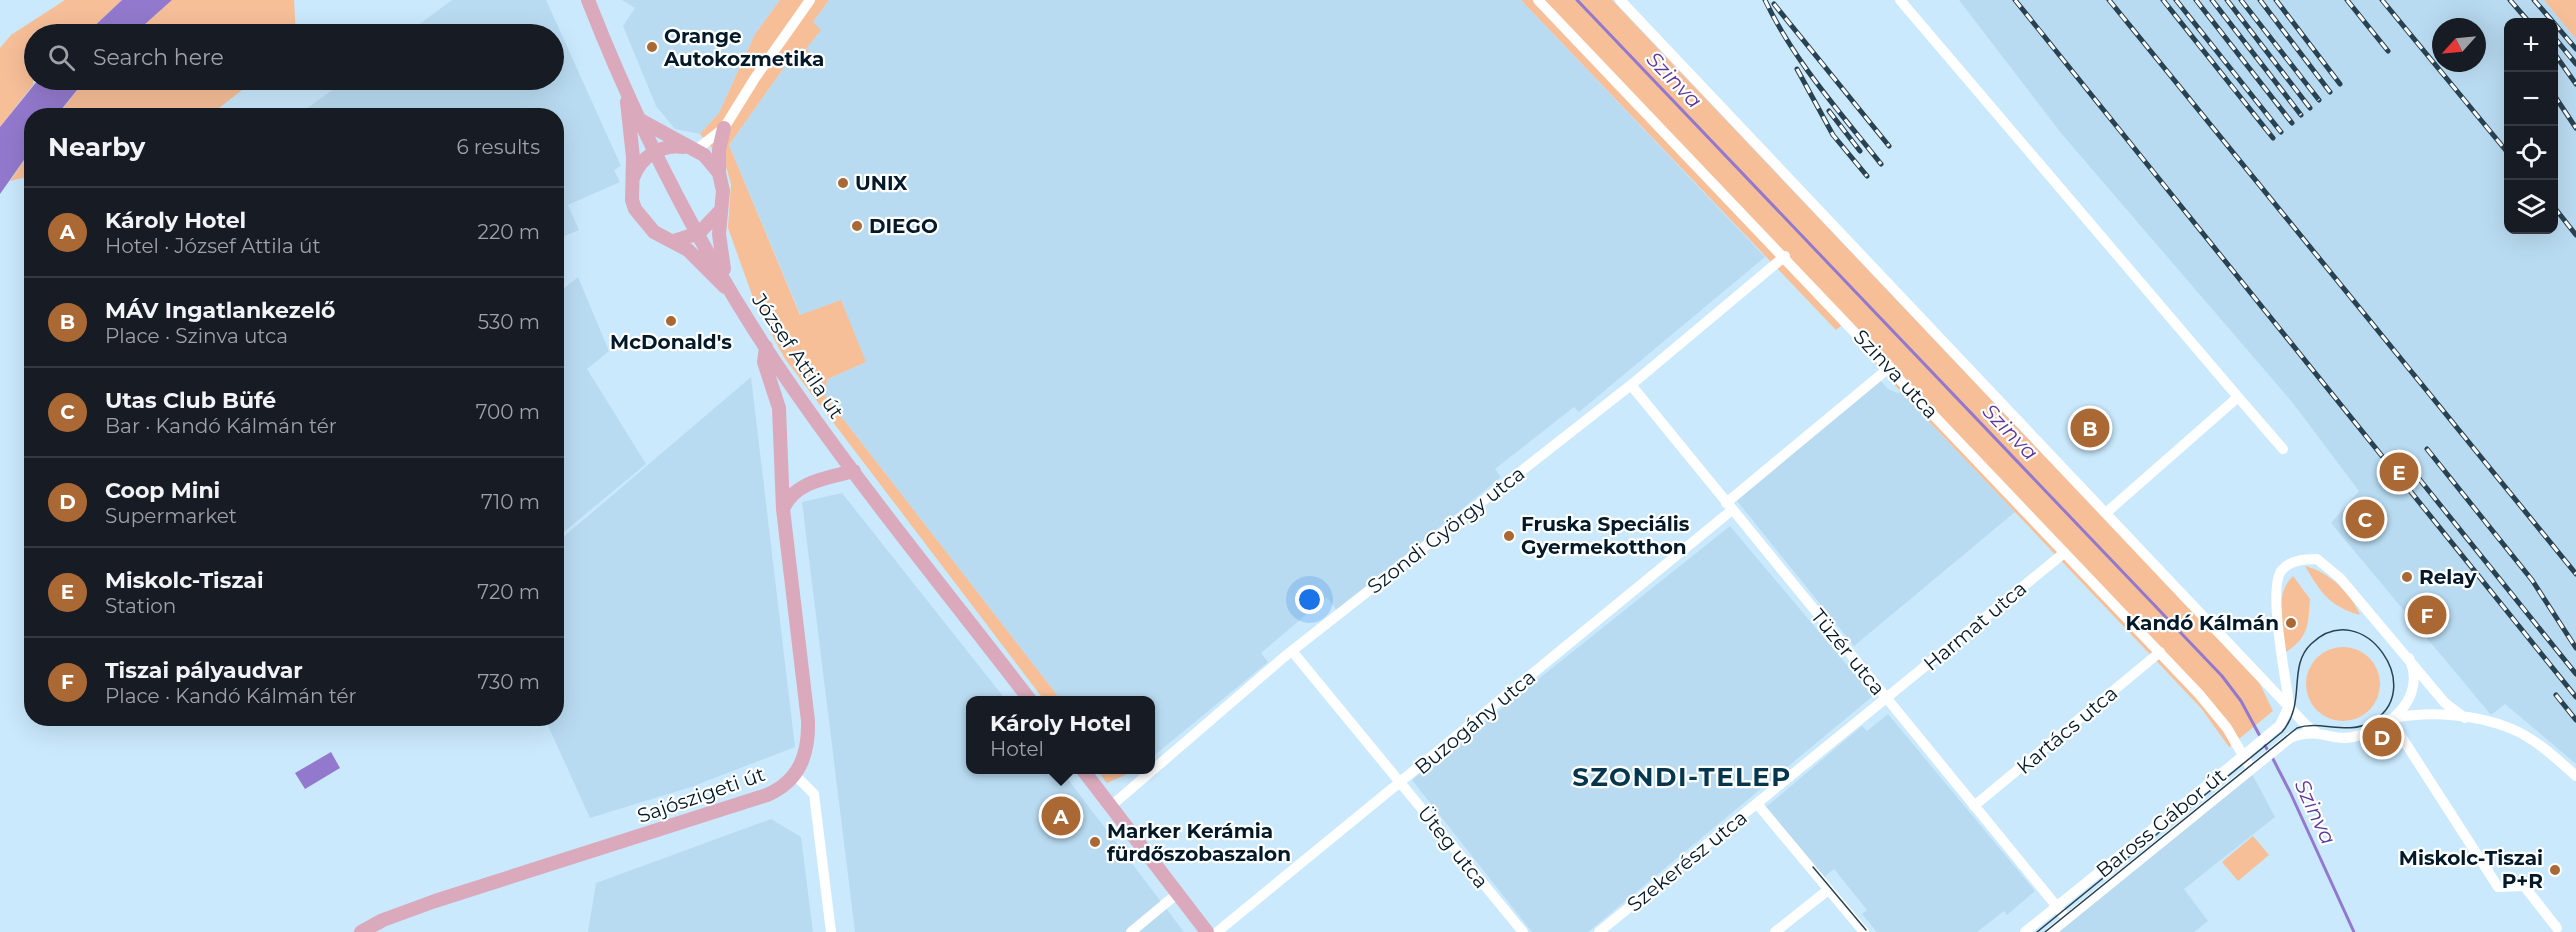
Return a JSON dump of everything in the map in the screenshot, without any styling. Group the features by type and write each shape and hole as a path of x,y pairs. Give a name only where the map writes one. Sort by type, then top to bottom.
{"main road":[{"name":"József Attila út","path":"588,0 626,92 655,152 699,233 766,347 854,471 1027,696"},
{"path":"626,92 633,180 632,200 640,218 654,232 675,241 695,256 735,296"},
{"path":"640,120 713,163 719,173"},
{"path":"724,128 719,150 719,173 723,191 719,234 726,280"},
{"path":"633,180 643,161 655,152 675,146 692,149"},
{"path":"675,241 699,233 720,211"},
{"name":"Sajószigeti út","path":"361,932 383,920 435,901 767,795 782,787 795,775 805,753 808,721 783,509 777,397 764,363 766,347"},
{"path":"782,459 792,476 807,484"},
{"path":"783,509 789,498 807,484 854,471"},
{"path":"1086,774 1207,932"}],"street":[{"path":"692,149 724,128 755,78 810,0"},
{"name":"Szinva utca","path":"1538,0 1785,256 2160,652 2211,708 2251,769"},
{"path":"1620,0 2316,732 2351,738 2372,730 2390,719 2405,705 2415,689 2414,670 2409,658"},
{"path":"1900,0 2283,449"},
{"name":"Szondi György utca","path":"1155,768 1292,651 1631,385 1785,256"},
{"name":"Buzogány utca","path":"1217,932 1401,783 1729,507 1890,367"},
{"name":"Tüzér utca","path":"1631,385 2067,919"},
{"path":"2107,512 2238,397"},
{"name":"Harmat utca","path":"1887,699 2064,553"},
{"path":"2289,706 2275,594 2280,571 2292,562 2308,559 2325,564 2409,658 2445,703 2465,718"},
{"name":"Üteg utca","path":"1292,651 1523,932"},
{"name":"Kartács utca","path":"1974,806 2160,652"},
{"name":"Szekerész utca","path":"1599,932 1887,699"},
{"name":"Baross Gábor út","path":"2025,932 2280,725 2289,706"},
{"path":"2390,719 2421,713 2465,718 2520,733 2576,776"},
{"path":"2390,719 2498,887 2524,886 2557,928"},
{"name":"Baross Gábor út","path":"2051,932 2290,738 2303,733 2316,732"},
{"name":"Szondi György utca","path":"1111,806 1148,774"},
{"path":"795,775 814,794 831,932"},
{"path":"1758,804 1864,932"},
{"path":"1775,932 1828,890"},
{"path":"1131,932 1178,893"}],"shaded area":[{"path":"65,0 122,0 97,24 28,24"},
{"path":"122,0 172,0 145,24 97,24"},
{"path":"172,0 294,0 295,24 145,24"},
{"path":"452,0 546,0 557,24 420,24"},
{"path":"622,0 780,0 755,34 719,113 700,134 675,129 656,106 623,26 635,8"},
{"path":"780,0 829,0 813,22 821,30 806,49 812,54 802,68 790,59 729,145 800,315 841,300 866,362 828,379 823,393 1058,696 1041,696 785,359 756,306 728,228 731,184 725,163 700,134 719,113 755,34"},
{"path":"829,0 1521,0 1765,257 1579,412 1574,407 1495,469 1501,477 1337,611 1327,597 1261,653 1268,662 1155,755 1155,696 1058,696 823,393 828,379 866,362 801,316 729,145 790,59 812,54 806,50 813,22"},
{"path":"1521,0 1612,0 2259,682 2273,711 2229,747 2201,708 1901,392 1842,325 1836,330"},
{"path":"1959,0 2544,0 2576,39 2576,764 2505,704 2491,715 2331,523 2359,491 2292,402 2061,133"},
{"path":"2544,0 2576,0 2576,39"},
{"path":"24,27 24,90 29,90 0,127 0,48 11,35"},
{"path":"564,40 621,166 614,170 620,182 568,205 579,230 564,236 564,108 308,108 332,90 564,90"},
{"path":"30,90 77,90 63,108 24,108 24,160 0,194 0,127"},
{"path":"77,90 242,90 219,108 63,108"},
{"path":"24,160 24,178 10,181"},
{"path":"578,277 609,351 587,369 646,464 564,532 564,288"},
{"path":"751,377 795,747 691,787 590,818 548,726 564,726 564,536"},
{"path":"1880,380 1888,389 1901,392 2015,512 1854,646 1737,501"},
{"path":"842,493 1003,696 966,696 966,774 1064,774 1184,932 855,932 802,502"},
{"path":"1730,526 1873,696 1588,932 1532,932 1412,780"},
{"path":"2305,566 2322,573 2338,584 2351,599 2360,615 2333,603 2316,584"},
{"path":"2293,576 2310,599 2309,616 2303,635 2286,652 2281,622 2281,601 2287,583"},
{"path":"2343,647 2364,653 2374,663 2380,684 2374,705 2364,715 2343,721 2322,715 2312,705 2306,684 2312,663 2322,653"},
{"path":"1888,714 2035,891 2007,915 2004,911 1977,932 1877,932 1862,914 1867,910 1834,869 1824,877 1766,807 1862,726 1867,731"},
{"path":"331,752 340,768 305,789 295,773"},
{"path":"2251,772 2275,817 2184,889 2208,921 2194,932 2053,932"},
{"path":"1100,774 1127,774 1107,783"},
{"path":"771,819 801,837 813,932 588,932 596,883"},
{"path":"2253,836 2269,855 2238,881 2222,862"}],"waterway":[{"name":"Szinva","path":"1577,0 2222,676 2241,701 2268,751"},
{"name":"Szinva","path":"2272,757 2354,932"}],"tram line":[{"path":"2037,932 2282,732 2294,709 2300,663 2311,644 2331,632 2351,631 2369,639 2383,653 2392,671 2393,691 2386,709 2369,723 2351,728 2315,726 2297,728 2045,932"},
{"path":"1813,867 1866,930"}],"railway":[{"path":"1765,0 1803,65 1881,164"},
{"path":"2015,0 2576,697"},
{"path":"2109,0 2576,574"},
{"path":"2163,0 2273,138"},
{"path":"2176,0 2281,132"},
{"path":"2196,0 2292,123"},
{"path":"2212,0 2301,115"},
{"path":"2227,0 2310,108"},
{"path":"2241,0 2319,100"},
{"path":"2260,0 2330,92"},
{"path":"2276,0 2340,84"},
{"path":"2347,0 2388,51"},
{"path":"2382,0 2504,148"},
{"path":"2510,0 2526,18"},
{"path":"2534,0 2550,18"},
{"path":"1774,4 1889,146"},
{"path":"2558,28 2576,49"},
{"path":"2558,42 2576,64"},
{"path":"2558,59 2576,84"},
{"path":"1797,69 1833,135 1867,176"},
{"path":"2558,101 2576,128"},
{"path":"1829,111 1860,151"},
{"path":"2558,212 2576,235"},
{"path":"2427,449 2532,580 2576,648"},
{"path":"2408,465 2576,674"},
{"path":"2556,695 2576,720"}],"place":[{"name":"Orange Autokozmetika","path":"652,47"},
{"name":"UNIX","path":"843,183"},
{"name":"DIEGO","path":"857,226"},
{"name":"McDonald's","path":"671,321"},
{"name":"MÁV Ingatlankezelő","path":"2090,428"},
{"name":"Miskolc-Tiszai","path":"2399,472"},
{"name":"Utas Club Büfé","path":"2365,519"},
{"name":"Fruska Speciális Gyermekotthon","path":"1509,536"},
{"name":"Relay","path":"2407,577"},
{"name":"Tiszai pályaudvar","path":"2427,615"},
{"name":"Kandó Kálmán","path":"2291,623"},
{"name":"Coop Mini","path":"2382,737"},
{"name":"Károly Hotel","path":"1061,816"},
{"name":"Marker Kerámia fürdőszobaszalon","path":"1095,842"},
{"name":"Miskolc-Tiszai P+R","path":"2555,870"}],"district":[{"name":"SZONDI-TELEP","path":"1682,777"}]}
